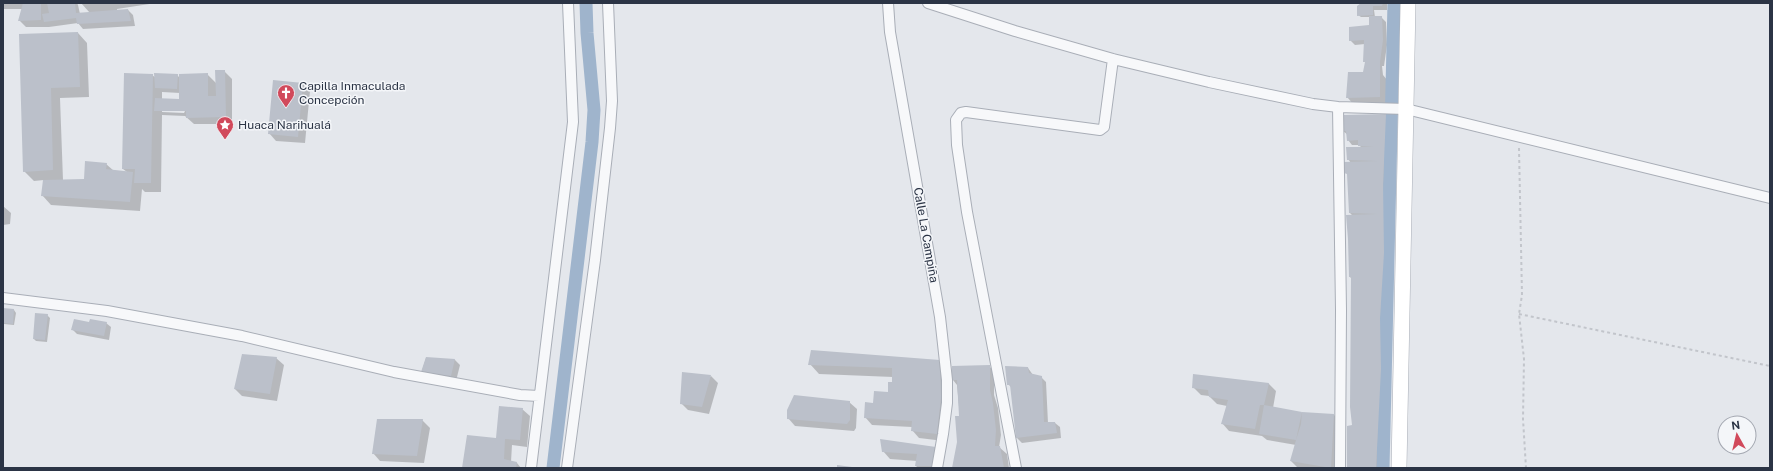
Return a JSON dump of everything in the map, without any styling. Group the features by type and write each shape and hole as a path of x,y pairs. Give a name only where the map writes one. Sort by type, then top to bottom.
{"main road":[{"path":"1399,468 1402,109 1408,3"}],"street":[{"path":"531,468 573,122 568,3"},
{"path":"567,468 595,260 610,128 612,101 608,3"},
{"name":"Calle La Campiña","path":"888,3 890,32 940,317 945,364 946,403 943,434 937,468"},
{"path":"928,3 1015,31 1209,82 1313,104 1338,107 1402,109 1770,198"},
{"path":"1016,468 968,212 957,145 956,120 961,113 966,112 1100,130 1104,127 1113,58"},
{"path":"1338,107 1341,310 1340,468"},
{"path":"3,298 107,311 235,334 394,372 520,395 539,396"}],"path":[{"path":"1519,137 1522,295 1519,314 1524,359 1522,420 1526,468"},
{"path":"1519,314 1770,366"}],"building":[{"path":"23,3 41,3 41,20 18,21"},
{"path":"47,3 75,3 76,13 128,9 131,21 77,24 76,18 44,22 42,14 49,13"},
{"path":"1361,3 1383,3 1382,6 1373,6 1373,15 1357,16 1357,6"},
{"path":"1369,16 1382,16 1383,40 1380,62 1380,97 1346,98 1348,72 1363,72 1365,62 1363,62 1364,40 1349,41 1349,27 1369,25"},
{"path":"78,32 80,87 51,88 53,170 23,172 19,34"},
{"path":"215,70 225,70 226,117 186,118 186,111 154,111 155,98 179,99 179,74 208,73 208,96 216,96"},
{"path":"124,73 153,74 151,183 134,183 135,169 122,169"},
{"path":"154,73 178,74 177,89 155,88"},
{"name":"Capilla Inmaculada Concepción","path":"273,80 303,83 298,137 268,134"},
{"path":"1386,114 1383,184 1384,253 1380,318 1381,369 1376,468 1347,468 1347,426 1352,425 1350,407 1351,277 1349,277 1346,215 1377,214 1349,213 1347,174 1344,173 1343,162 1377,161 1347,160 1346,147 1374,147 1358,146 1358,140 1347,141 1346,131 1342,131 1343,115"},
{"path":"85,161 107,163 106,169 133,172 130,202 41,196 43,180 84,179"},
{"path":"3,308 14,309 13,324 3,323"},
{"path":"35,313 48,314 45,340 33,339"},
{"path":"74,319 89,322 90,319 107,322 104,336 71,330"},
{"path":"811,350 940,360 941,398 937,434 911,431 912,421 864,418 865,402 873,403 874,391 888,392 888,382 892,382 892,368 808,365"},
{"path":"242,354 277,357 270,394 234,389"},
{"path":"426,357 455,359 451,376 421,372"},
{"path":"990,365 990,390 996,430 995,446 1000,446 1004,468 952,468 957,442 955,416 959,416 957,380 952,380 952,366"},
{"path":"1005,366 1028,367 1029,373 1042,376 1044,422 1055,422 1057,433 1016,438 1010,385 1007,385"},
{"path":"682,372 711,375 702,407 680,404"},
{"path":"1193,374 1269,383 1264,405 1260,405 1255,429 1221,424 1228,400 1209,397 1208,390 1192,388"},
{"path":"794,395 850,401 850,420 847,424 787,419 787,410"},
{"path":"1264,405 1302,412 1296,440 1259,434"},
{"path":"499,406 523,408 520,440 505,439 504,459 517,462 516,468 462,468 467,435 496,438"},
{"path":"1302,412 1334,414 1331,468 1290,461 1301,424"},
{"path":"377,419 423,419 417,456 372,454"},
{"path":"880,439 936,447 932,466 915,466 917,454 882,452"},
{"path":"837,465 852,467 852,468 837,468"}],"waterway":[{"path":"553,468 592,142 594,110 587,33 586,3"},
{"path":"1383,468 1394,3"}],"place":[{"name":"Capilla Inmaculada Concepción","path":"286,108"},
{"name":"Huaca Narihualá","path":"225,140"}]}
